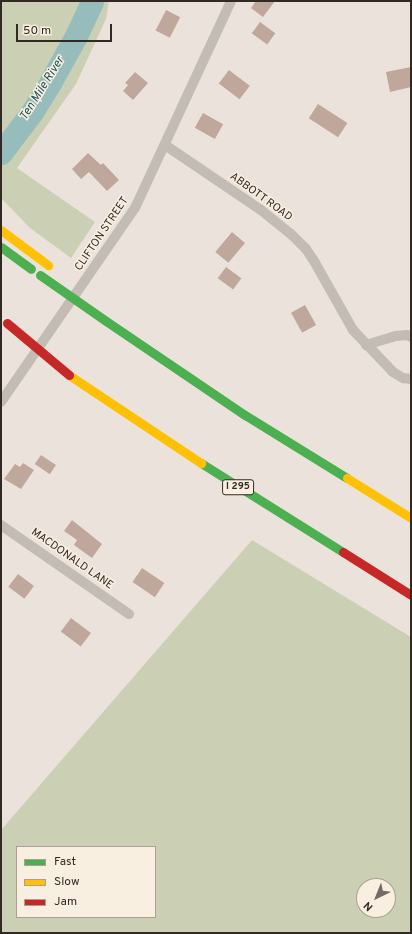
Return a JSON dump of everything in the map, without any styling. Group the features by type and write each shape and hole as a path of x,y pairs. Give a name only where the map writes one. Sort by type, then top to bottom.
{"highway":[{"path":"1,230 51,267"},
{"path":"1,248 245,415 411,518"},
{"path":"72,281 90,294"},
{"path":"4,321 69,375"},
{"path":"7,336 69,375"},
{"name":"I 295","path":"69,375 233,484 411,594"},
{"path":"345,465 411,508"}],"street":[{"name":"CLIFTON STREET","path":"1,402 135,208 231,1"},
{"name":"ABBOTT ROAD","path":"165,145 261,210 306,249 340,310 353,330 393,372 403,378 411,379"},
{"path":"366,345 396,336 406,335 411,337"},
{"name":"MACDONALD LANE","path":"1,525 129,614"}],"green space":[{"path":"1,1 109,1 106,19 76,84 17,168 95,222 71,258 30,228 1,198"},
{"path":"252,540 411,637 411,933 1,933 1,830"}],"building":[{"path":"256,1 275,1 263,17 251,8"},
{"path":"166,10 180,17 170,38 156,30"},
{"path":"260,22 275,33 267,44 252,33"},
{"path":"411,67 411,87 390,92 386,72"},
{"path":"229,70 250,86 240,99 219,84"},
{"path":"135,72 148,83 133,100 123,91 128,85 125,83"},
{"path":"318,104 347,123 338,137 309,118"},
{"path":"203,113 223,124 215,139 195,128"},
{"path":"88,153 101,165 103,163 119,180 107,191 89,172 81,179 72,169"},
{"path":"232,232 245,243 228,263 215,252"},
{"path":"226,267 241,278 233,289 218,278"},
{"path":"305,305 316,325 302,333 291,313"},
{"path":"41,455 56,465 50,474 35,464"},
{"path":"23,463 34,470 21,489 4,479 15,464 20,467"},
{"path":"72,520 102,544 92,558 74,545 77,540 64,531"},
{"path":"142,568 164,583 155,597 132,582"},
{"path":"18,574 34,586 24,599 8,587"},
{"path":"71,618 91,633 81,647 61,632"}],"waterway":[{"name":"Ten Mile River","path":"1,153 32,112 51,81 76,36 92,1"}],"traffic: fast":[{"path":"1,247 31,269"},
{"path":"40,275 106,321"},
{"path":"106,321 245,415 347,478"},
{"path":"201,463 343,552"}],"traffic: slow":[{"path":"1,230 48,265"},
{"path":"69,375 201,463"},
{"path":"347,478 411,518"}],"traffic: jam":[{"path":"7,323 69,375"},
{"path":"343,552 411,595"}]}
